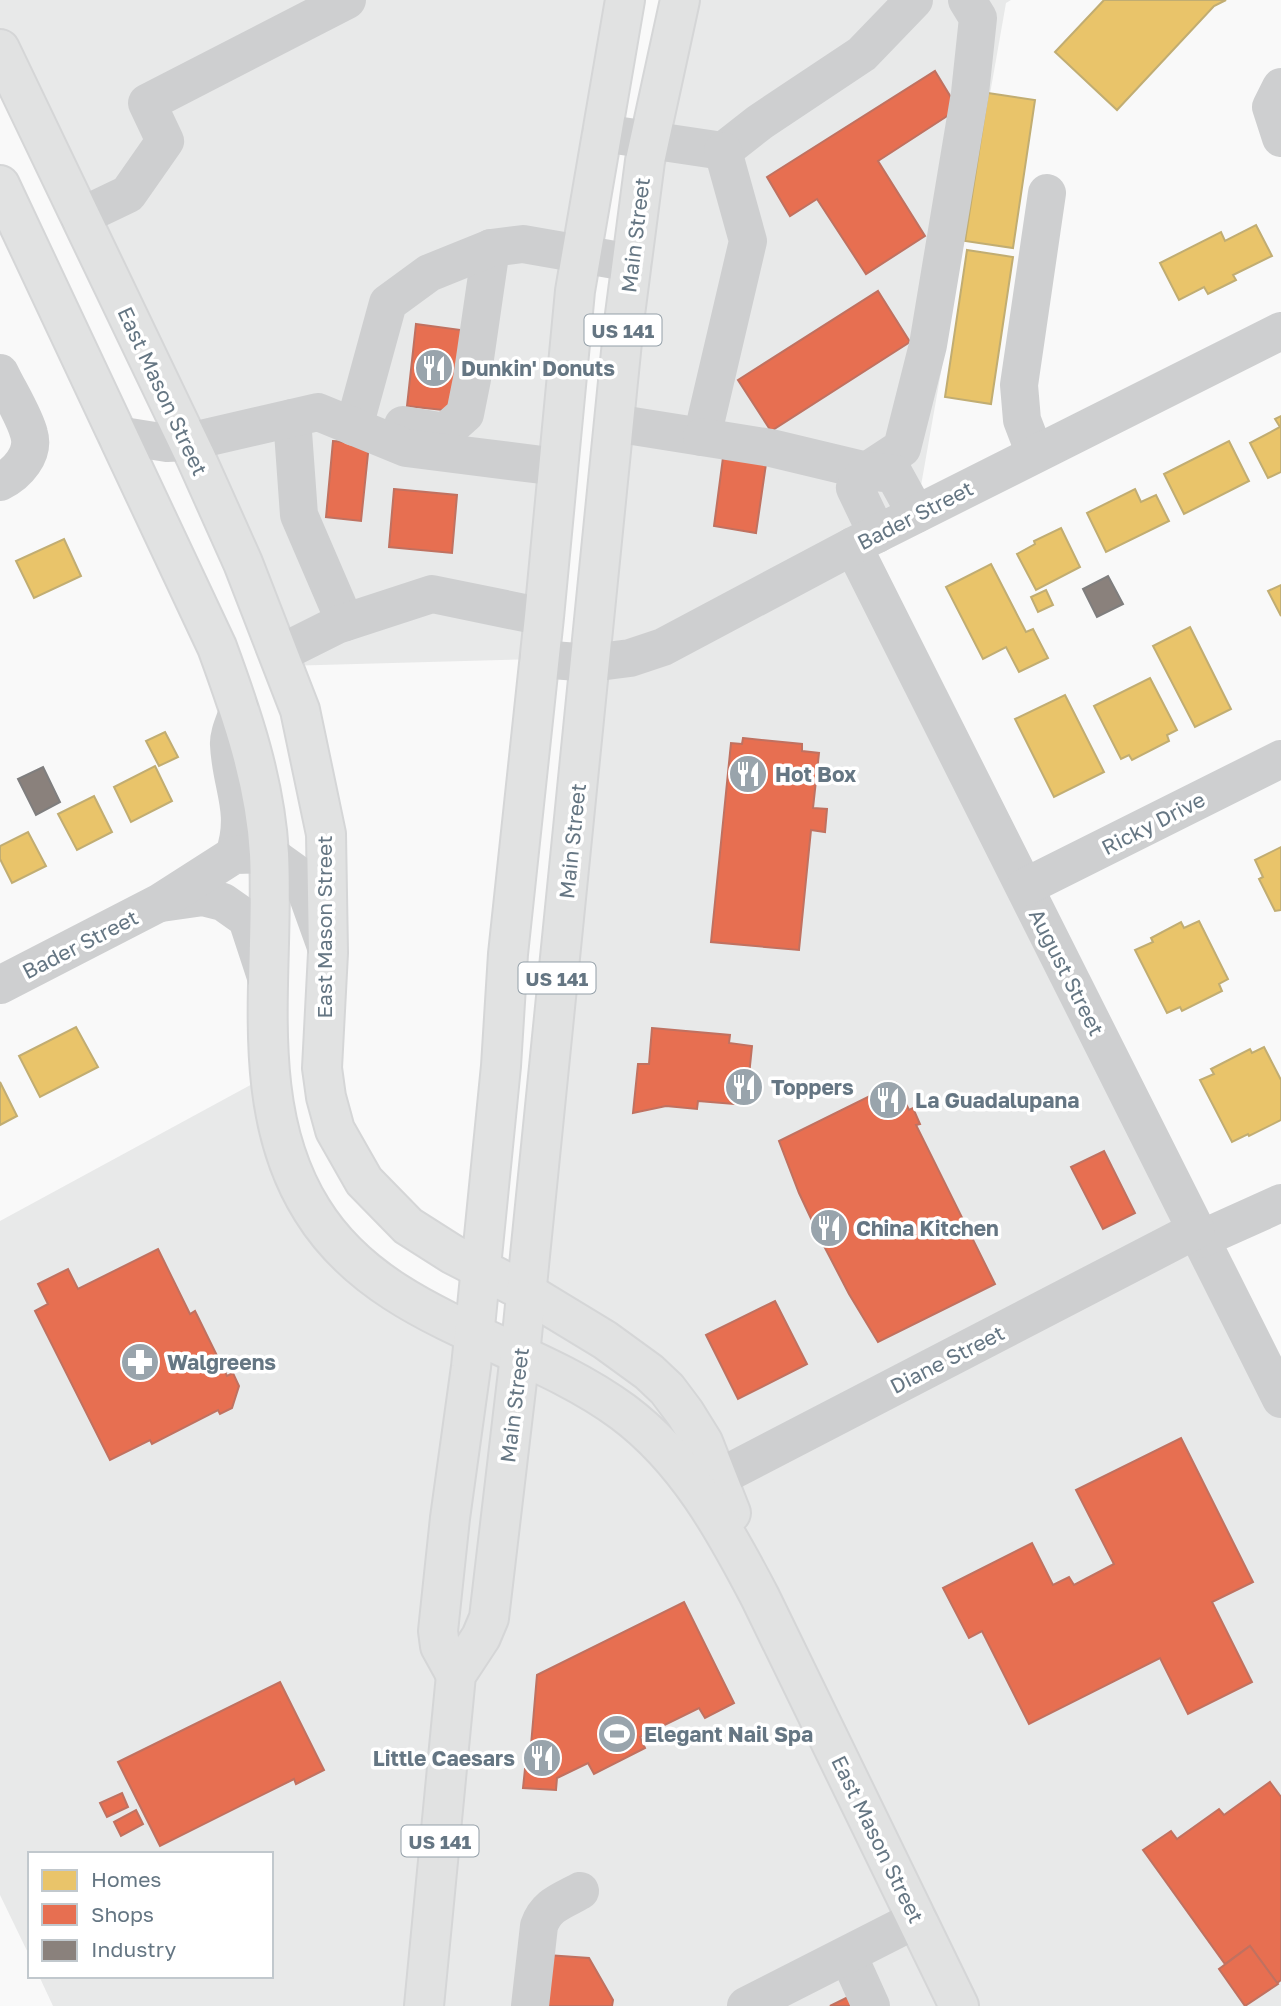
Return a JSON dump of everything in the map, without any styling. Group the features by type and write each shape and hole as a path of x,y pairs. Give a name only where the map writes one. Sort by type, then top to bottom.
{"main road":[{"name":"US 141","path":"456,1675 443,1653 438,1631 474,1335 501,1066 508,954 575,291 625,0"},
{"name":"Main Street","path":"424,2006 456,1675 481,1637 489,1618 520,1355 632,263 649,140 680,0"},
{"name":"East Mason Street","path":"0,49 243,563 300,710 326,834 328,953 322,1068 335,1130 364,1181 408,1226 613,1346 667,1389 702,1442 709,1484 760,1597 959,2006"},
{"name":"East Mason Street","path":"0,185 217,647 239,708 261,786 251,854 270,987 269,1076 279,1138 300,1190 326,1231 370,1275 393,1292 474,1335 578,1383 620,1410 709,1484"}],"street":[{"path":"80,217 128,194 165,141 147,103 347,0"},
{"path":"867,471 902,448 928,345 971,93 978,18 967,0"},
{"path":"602,133 723,151 760,122 862,54 909,4"},
{"path":"1281,87 1270,107 1281,138"},
{"path":"702,437 748,241 723,151"},
{"path":"1035,454 1022,420 1019,385 1047,192"},
{"path":"359,410 388,303 429,273 491,248 523,244 632,263"},
{"path":"117,435 167,443 188,442 318,412 359,410 400,424 446,432 465,414 491,248"},
{"name":"Bader Street","path":"539,659 591,663 630,658 663,647 865,540 1281,331"},
{"path":"0,373 30,435 29,451 22,466 0,482"},
{"path":"359,410 406,448 558,467"},
{"path":"292,418 299,515 345,622"},
{"path":"614,424 771,448 867,471 894,474 916,514"},
{"name":"August Street","path":"867,471 855,488 865,540 1025,887 1281,1399"},
{"path":"279,654 345,622 432,594 544,617"},
{"name":"Ricky Drive","path":"1025,887 1281,759"},
{"path":"251,854 301,877 328,953"},
{"name":"Bader Street","path":"0,985 251,854"},
{"name":"Bader Street","path":"159,903 203,897 223,901 247,919 270,987"},
{"name":"Diane Street","path":"709,1484 1198,1235 1281,1203"},
{"path":"530,2006 542,1915 549,1908 580,1891"},
{"path":"747,2006 917,1919"},
{"path":"848,1955 870,2006"}],"shaded area":[{"path":"0,0 625,0 539,659 284,666 0,49"},
{"path":"680,0 1011,0 1006,3 916,514 853,546 1281,1399 1281,2006 53,2006 40,1978 273,1978 273,1852 28,1852 28,1953 0,1895 0,1221 269,1075 312,1211 519,1354"}],"building: Homes":[{"path":"1104,0 1226,0 1214,6 1117,110 1055,52"},
{"path":"988,93 1035,100 1013,248 965,241"},
{"path":"1256,225 1272,256 1233,275 1236,280 1208,294 1204,287 1179,300 1160,263 1221,232 1225,241"},
{"path":"967,250 1013,257 991,404 945,397"},
{"path":"1281,416 1281,472 1268,478 1250,443 1280,427 1275,419"},
{"path":"1229,441 1249,481 1184,514 1164,474"},
{"path":"1135,489 1141,502 1156,495 1169,521 1106,552 1087,513"},
{"path":"1061,528 1080,567 1036,590 1017,554 1035,544 1034,541"},
{"path":"64,539 81,576 34,598 16,561"},
{"path":"991,564 1026,632 1033,629 1048,658 1019,672 1006,647 983,659 946,587"},
{"path":"1281,585 1281,616 1268,591"},
{"path":"1046,590 1053,605 1038,612 1031,597"},
{"path":"1190,627 1231,709 1195,727 1153,646"},
{"path":"1150,678 1177,730 1167,735 1169,741 1132,760 1129,755 1121,759 1094,706"},
{"path":"1065,695 1104,772 1054,797 1015,719"},
{"path":"165,732 178,757 159,766 146,741"},
{"path":"155,766 172,801 131,822 114,787"},
{"path":"94,796 112,832 77,850 58,814"},
{"path":"28,832 46,866 12,883 0,859 0,846"},
{"path":"1281,847 1281,910 1275,911 1259,879 1263,877 1255,860"},
{"path":"1199,921 1228,979 1219,984 1222,991 1182,1011 1180,1007 1167,1013 1135,950 1153,942 1151,938 1181,922 1184,928"},
{"path":"76,1027 98,1067 40,1097 19,1056"},
{"path":"1264,1047 1281,1080 1281,1120 1232,1142 1200,1080 1214,1074 1211,1069 1250,1049 1252,1053"},
{"path":"0,1082 17,1116 0,1125"}],"building: Shops":[{"path":"935,71 958,109 878,161 925,236 866,274 817,199 790,216 767,177"},
{"path":"878,291 910,342 771,431 738,380"},
{"name":"Dunkin' Donuts","path":"416,324 461,330 452,411 407,406"},
{"path":"333,441 369,444 361,521 326,517"},
{"path":"724,450 767,457 756,533 714,526"},
{"path":"394,489 457,495 452,553 389,547"},
{"path":"743,738 802,744 802,751 819,753 813,808 827,809 825,832 811,830 799,950 711,942 731,743 742,744"},
{"path":"652,1028 730,1035 729,1043 752,1046 746,1105 698,1101 697,1109 666,1106 633,1113 638,1064 649,1064"},
{"path":"896,1083 909,1110 913,1108 920,1124 916,1125 995,1284 878,1342 823,1244 779,1141"},
{"path":"1104,1151 1135,1213 1103,1229 1071,1167"},
{"name":"Walgreens","path":"158,1249 190,1314 195,1311 227,1376 233,1373 239,1386 232,1408 220,1414 218,1410 152,1444 150,1440 110,1460 35,1311 48,1304 38,1284 68,1269 78,1289"},
{"path":"775,1301 807,1364 738,1399 706,1335"},
{"path":"1181,1438 1253,1582 1212,1602 1252,1682 1188,1714 1160,1658 1029,1724 982,1631 969,1638 943,1588 1032,1543 1053,1585 1069,1577 1074,1585 1114,1564 1076,1490"},
{"path":"684,1602 734,1703 705,1718 699,1708 640,1737 645,1748 594,1774 588,1763 557,1778 556,1790 523,1788 525,1769 529,1769 537,1675"},
{"path":"280,1682 324,1770 296,1784 294,1779 160,1846 118,1762"},
{"path":"1270,1782 1281,1797 1281,1980 1277,1983 1250,1946 1225,1964 1143,1850 1171,1831 1177,1839 1219,1809 1224,1815"},
{"path":"122,1793 128,1807 107,1817 100,1803"},
{"path":"136,1810 143,1824 121,1836 114,1822"},
{"path":"1250,1946 1278,1984 1245,2006 1219,1969"},
{"path":"547,1955 589,1958 613,2000 612,2006 542,2006"},
{"path":"850,1996 856,2006 830,2006"}],"building: Industry":[{"path":"1108,576 1123,604 1097,617 1083,589"},
{"path":"43,767 60,802 36,815 18,779"}],"place":[{"name":"Dunkin' Donuts","path":"434,368"},
{"name":"Hot Box","path":"748,774"},
{"name":"Toppers","path":"744,1087"},
{"name":"La Guadalupana","path":"888,1100"},
{"name":"China Kitchen","path":"829,1228"},
{"name":"Walgreens","path":"140,1362"},
{"name":"Elegant Nail Spa","path":"617,1734"},
{"name":"Little Caesars","path":"542,1758"}]}
